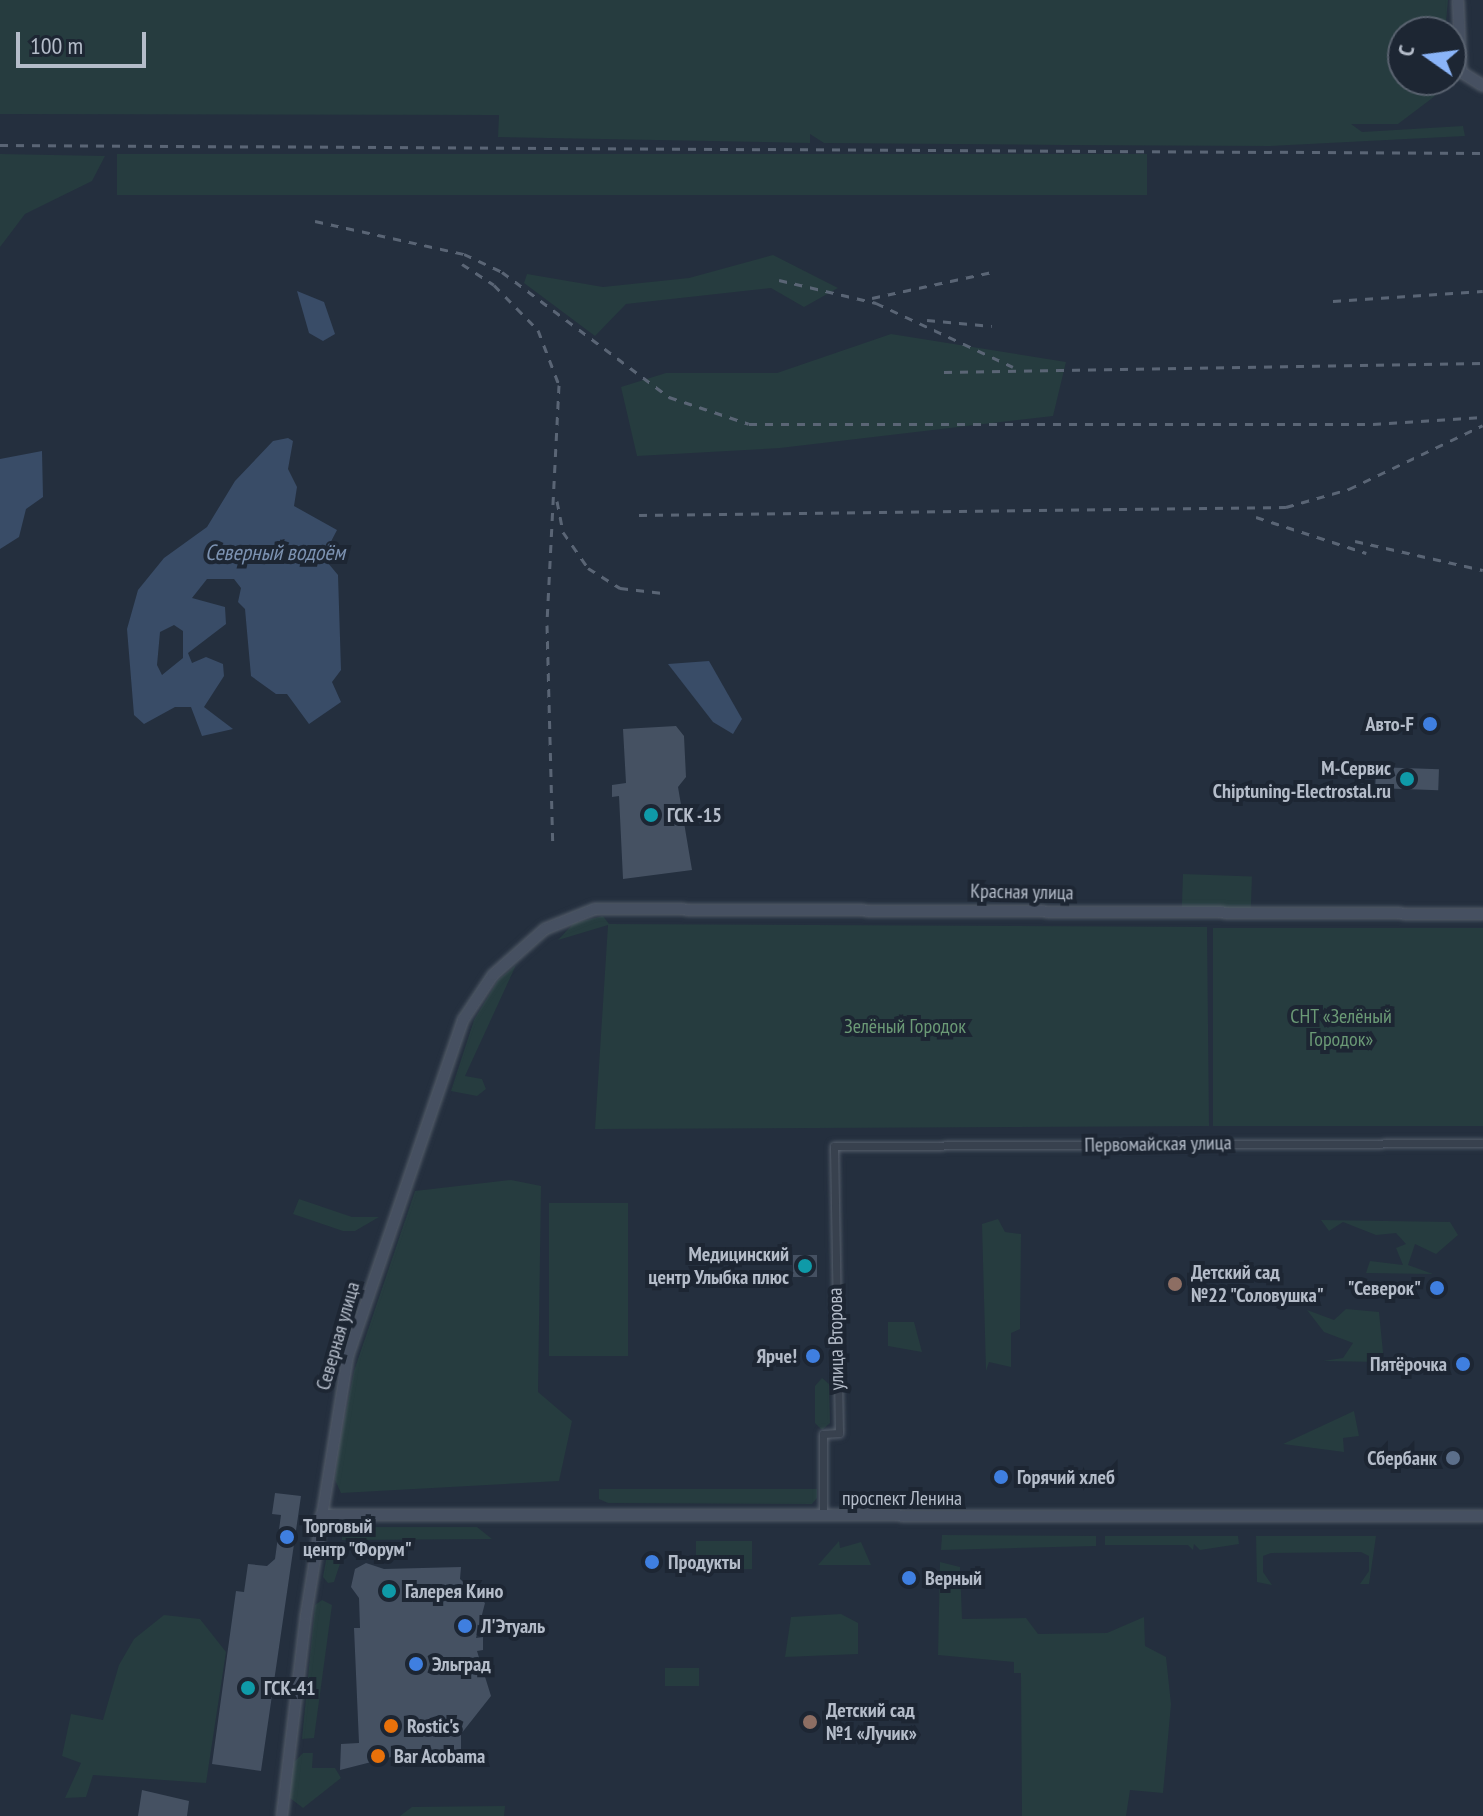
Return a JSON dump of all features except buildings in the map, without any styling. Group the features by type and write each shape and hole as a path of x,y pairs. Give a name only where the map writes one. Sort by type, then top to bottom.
{"main road":[{"path":"1461,1 1461,72 1483,86"},
{"name":"Красная улица","path":"562,918 595,909 670,908 1483,914"},
{"name":"Северная улица","path":"282,1816 321,1515 344,1372 459,1029 493,975 562,918"},
{"name":"проспект Ленина","path":"321,1515 1483,1516"}],"street":[{"name":"Первомайская улица","path":"834,1146 1483,1143"},
{"name":"улица Второва","path":"823,1516 823,1434 839,1433 834,1146"}],"green space":[{"path":"0,0 1448,0 1446,16 1387,16 1387,96 1435,96 1398,124 1351,124 1362,132 1463,126 1465,136 1270,146 824,143 810,134 810,143 498,137 499,115 0,114"},
{"path":"0,154 105,156 92,181 25,214 0,247"},
{"path":"117,154 1147,154 1147,195 117,195"},
{"path":"773,255 838,288 804,307 771,288 626,304 595,336 524,283 527,274 603,287 689,278"},
{"path":"891,334 1066,362 1053,416 780,448 637,456 621,387 666,373 777,373"},
{"path":"1183,874 1252,876 1251,910 1182,908"},
{"name":"Зелёный Городок","path":"603,916 609,924 1207,927 1209,1126 595,1129 608,925 558,940 574,923"},
{"name":"СНТ «Зелёный Городок»","path":"1213,928 1483,928 1483,1126 1213,1126"},
{"path":"516,965 465,1076 482,1079 486,1089 477,1096 451,1091 474,1020 498,980"},
{"path":"511,1180 541,1186 538,1392 572,1421 559,1481 341,1493 335,1480 354,1371 415,1191"},
{"path":"299,1199 352,1217 379,1217 355,1231 343,1231 293,1214"},
{"path":"549,1203 628,1203 628,1356 549,1356"},
{"path":"998,1219 1005,1232 1021,1234 1020,1329 1011,1333 1011,1367 989,1362 986,1371 982,1224"},
{"path":"1321,1220 1450,1222 1458,1235 1436,1254 1415,1244 1408,1265 1433,1274 1366,1273 1370,1261 1403,1265 1396,1248 1406,1244 1396,1233 1376,1235 1343,1222 1329,1231"},
{"path":"1346,1309 1379,1312 1384,1362 1323,1361 1343,1358 1353,1343 1324,1332 1307,1310 1334,1320"},
{"path":"888,1322 914,1322 922,1352 888,1346"},
{"path":"822,1378 829,1384 830,1423 822,1430 815,1423 815,1386"},
{"path":"1354,1411 1359,1436 1343,1438 1344,1452 1283,1444"},
{"path":"599,1489 817,1489 817,1498 812,1504 608,1503 599,1499"},
{"path":"342,1527 477,1527 492,1539 342,1540"},
{"path":"942,1535 1096,1536 1096,1546 941,1550"},
{"path":"1105,1536 1238,1536 1239,1544 1200,1550 1194,1544 1193,1550 1188,1545 1105,1545"},
{"path":"1256,1536 1376,1536 1369,1584 1360,1584 1369,1571 1369,1556 1361,1552 1271,1553 1263,1556 1263,1572 1272,1585 1257,1582"},
{"path":"696,1541 752,1541 752,1569 696,1569"},
{"path":"839,1541 840,1548 861,1542 871,1565 818,1565"},
{"path":"329,1544 382,1544 345,1548 334,1582 328,1583 323,1577"},
{"path":"940,1562 960,1567 962,1619 1026,1618 1038,1634 1107,1633 1144,1617 1145,1646 1166,1657 1171,1704 1163,1793 1130,1790 1126,1816 1022,1816 1021,1673 1014,1673 1014,1662 938,1655"},
{"path":"322,1600 332,1605 314,1738 302,1739 315,1605"},
{"path":"841,1614 858,1623 858,1654 785,1657 791,1617"},
{"path":"164,1615 200,1619 226,1652 206,1783 93,1775 86,1797 65,1798 81,1763 62,1756 71,1714 103,1720 119,1665 134,1639"},
{"path":"665,1668 699,1668 699,1686 665,1686"},
{"path":"303,1753 313,1753 312,1768 335,1768 341,1778 303,1808 290,1798 291,1765"},
{"path":"505,1806 504,1816 400,1816 412,1807"}],"water":[{"path":"297,291 324,302 335,334 323,341 309,333"},
{"name":"Северный водоём","path":"288,438 293,441 288,469 297,487 294,506 337,530 323,557 338,575 341,670 332,682 341,702 309,724 287,694 276,694 251,676 245,609 238,602 241,588 234,579 207,579 192,598 225,607 226,624 188,653 192,663 206,657 223,664 224,676 204,707 233,729 202,736 191,707 175,707 144,724 134,715 127,629 138,590 164,558 207,527 235,481 273,441","holes":["174,625 183,631 183,658 162,675 157,665 160,632"]},
{"path":"42,451 43,497 26,509 19,537 0,549 0,459"},
{"path":"709,661 742,719 733,734 713,722 668,664"}],"railway":[{"path":"0,145 1483,153"},
{"path":"315,221 464,254 502,272 669,397 749,424 1373,424 1483,417"},
{"path":"462,264 494,285 538,330 559,385 547,625 553,848"},
{"path":"872,298 992,272"},
{"path":"779,280 876,303 1013,367"},
{"path":"1333,301 1483,291"},
{"path":"927,320 992,326"},
{"path":"944,372 1483,363"},
{"path":"639,515 1286,507 1349,489 1483,425"},
{"path":"557,501 563,532 588,568 620,588 663,593"},
{"path":"1256,517 1366,553"},
{"path":"1355,541 1483,570"}],"place":[{"name":"Авто-F","path":"1430,724"},
{"name":"M-Сервис Chiptuning-Electrostal.ru","path":"1407,779"},
{"name":"ГСК -15","path":"651,815"},
{"name":"Медицинский центр Улыбка плюс","path":"805,1266"},
{"name":"Детский сад №22 \"Соловушка\"","path":"1175,1284"},
{"name":"\"Северок\"","path":"1437,1288"},
{"name":"Ярче!","path":"813,1356"},
{"name":"Пятёрочка","path":"1463,1364"},
{"name":"Сбербанк","path":"1453,1458"},
{"name":"Горячий хлеб","path":"1001,1477"},
{"name":"Торговый центр \"Форум\"","path":"287,1537"},
{"name":"Продукты","path":"652,1562"},
{"name":"Верный","path":"909,1578"},
{"name":"Галерея Кино","path":"389,1591"},
{"name":"Л'Этуаль","path":"465,1626"},
{"name":"Эльград","path":"416,1664"},
{"name":"ГСК-41","path":"248,1688"},
{"name":"Детский сад №1 «Лучик»","path":"810,1722"},
{"name":"Rostic's","path":"391,1726"},
{"name":"Bar Acobama","path":"378,1756"}]}
